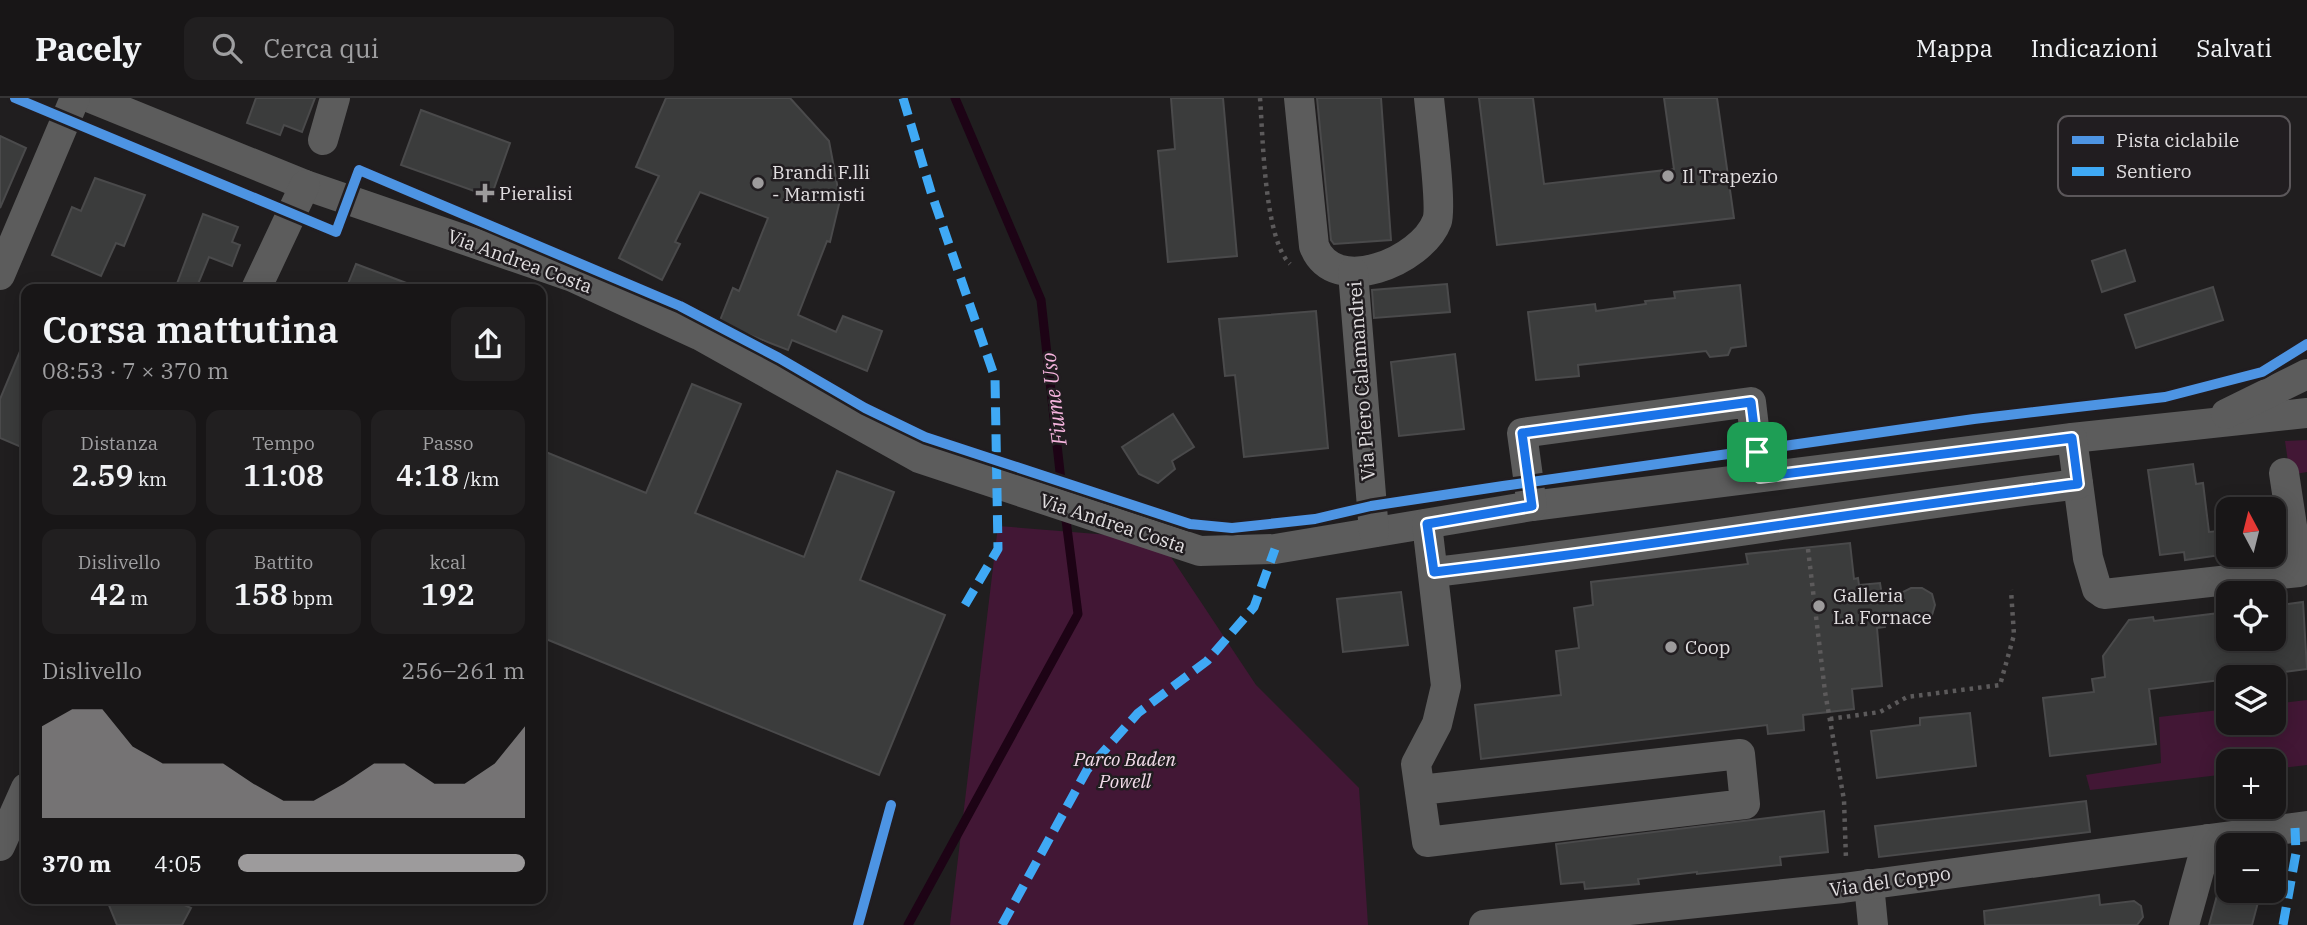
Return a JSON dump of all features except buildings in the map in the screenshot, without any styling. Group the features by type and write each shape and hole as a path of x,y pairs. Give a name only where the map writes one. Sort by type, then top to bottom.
{"street":[{"path":"0,275 75,98"},
{"name":"Via Andrea Costa","path":"91,98 304,185 573,277 699,335 919,458 1200,551 1262,550 1532,506 2072,438 2307,413"},
{"path":"323,140 335,98"},
{"name":"Via Piero Calamandrei","path":"1299,98 1314,246 1322,262 1330,267 1353,272 1393,263 1411,254 1429,237 1439,217 1429,98"},
{"path":"258,284 304,185"},
{"name":"Via Piero Calamandrei","path":"1353,272 1374,532"},
{"name":"Via Andrea Costa","path":"2209,422 2307,374"},
{"path":"1532,506 1522,433 1751,402 1760,477"},
{"path":"2072,438 2088,558 2096,589 2104,594 2124,594 2299,572 2284,473"},
{"path":"1434,572 1882,508 2078,484"},
{"path":"1420,790 1740,754 1745,804 1427,842 1416,764 1437,724 1446,686 1427,524"},
{"path":"0,846 21,799"},
{"name":"Via del Coppo","path":"1484,925 1535,922 1869,884 2303,828"},
{"path":"2184,925 2208,839"},
{"path":"1869,884 1873,925"}],"path":[{"path":"1260,98 1272,226 1280,254 1297,271"},
{"path":"1805,520 1830,719 1844,800 1846,864 1840,865"},
{"path":"1830,719 1880,712 1907,696 2000,685 2014,635 2011,590"}],"green space":[{"path":"2307,440 2307,472 2290,475 2285,441"},
{"name":"Parco Baden Powell","path":"998,526 1159,539 1256,685 1359,788 1368,925 950,925"},
{"path":"2307,700 2307,765 2286,767 2286,749 2216,749 2216,775 2090,790 2086,775 2161,763 2159,717 2216,710 2216,735 2286,735 2286,702"}],"waterway":[{"name":"Fiume Uso","path":"955,98 1041,300 1063,499"},
{"name":"Fiume Uso","path":"908,925 1078,614 1065,512"}],"marked path":[{"path":"903,98 931,192 995,378 998,549 965,605"},
{"path":"1002,925 1087,770 1138,713 1207,661 1254,607 1275,549"},
{"path":"2283,925 2296,853 2295,828"}],"cycle path":[{"path":"15,98 336,232 359,170 680,306 779,358 865,408 925,437 1190,524 1232,528 1315,519 1371,506 1503,486 1974,419 2165,397 2262,372 2307,344"},
{"path":"858,925 891,805"}],"place":[{"name":"Il Trapezio","path":"1668,176"},
{"name":"Brandi F.lli - Marmisti","path":"758,183"},
{"name":"Pieralisi","path":"485,193"},
{"name":"Galleria La Fornace","path":"1819,606"},
{"name":"Coop","path":"1671,647"}],"route":[{"path":"1751,402 1757,452 1760,477 2072,438 2078,484 1882,508 1546,559 1434,572 1427,524 1532,506 1522,433 1751,402"}]}
